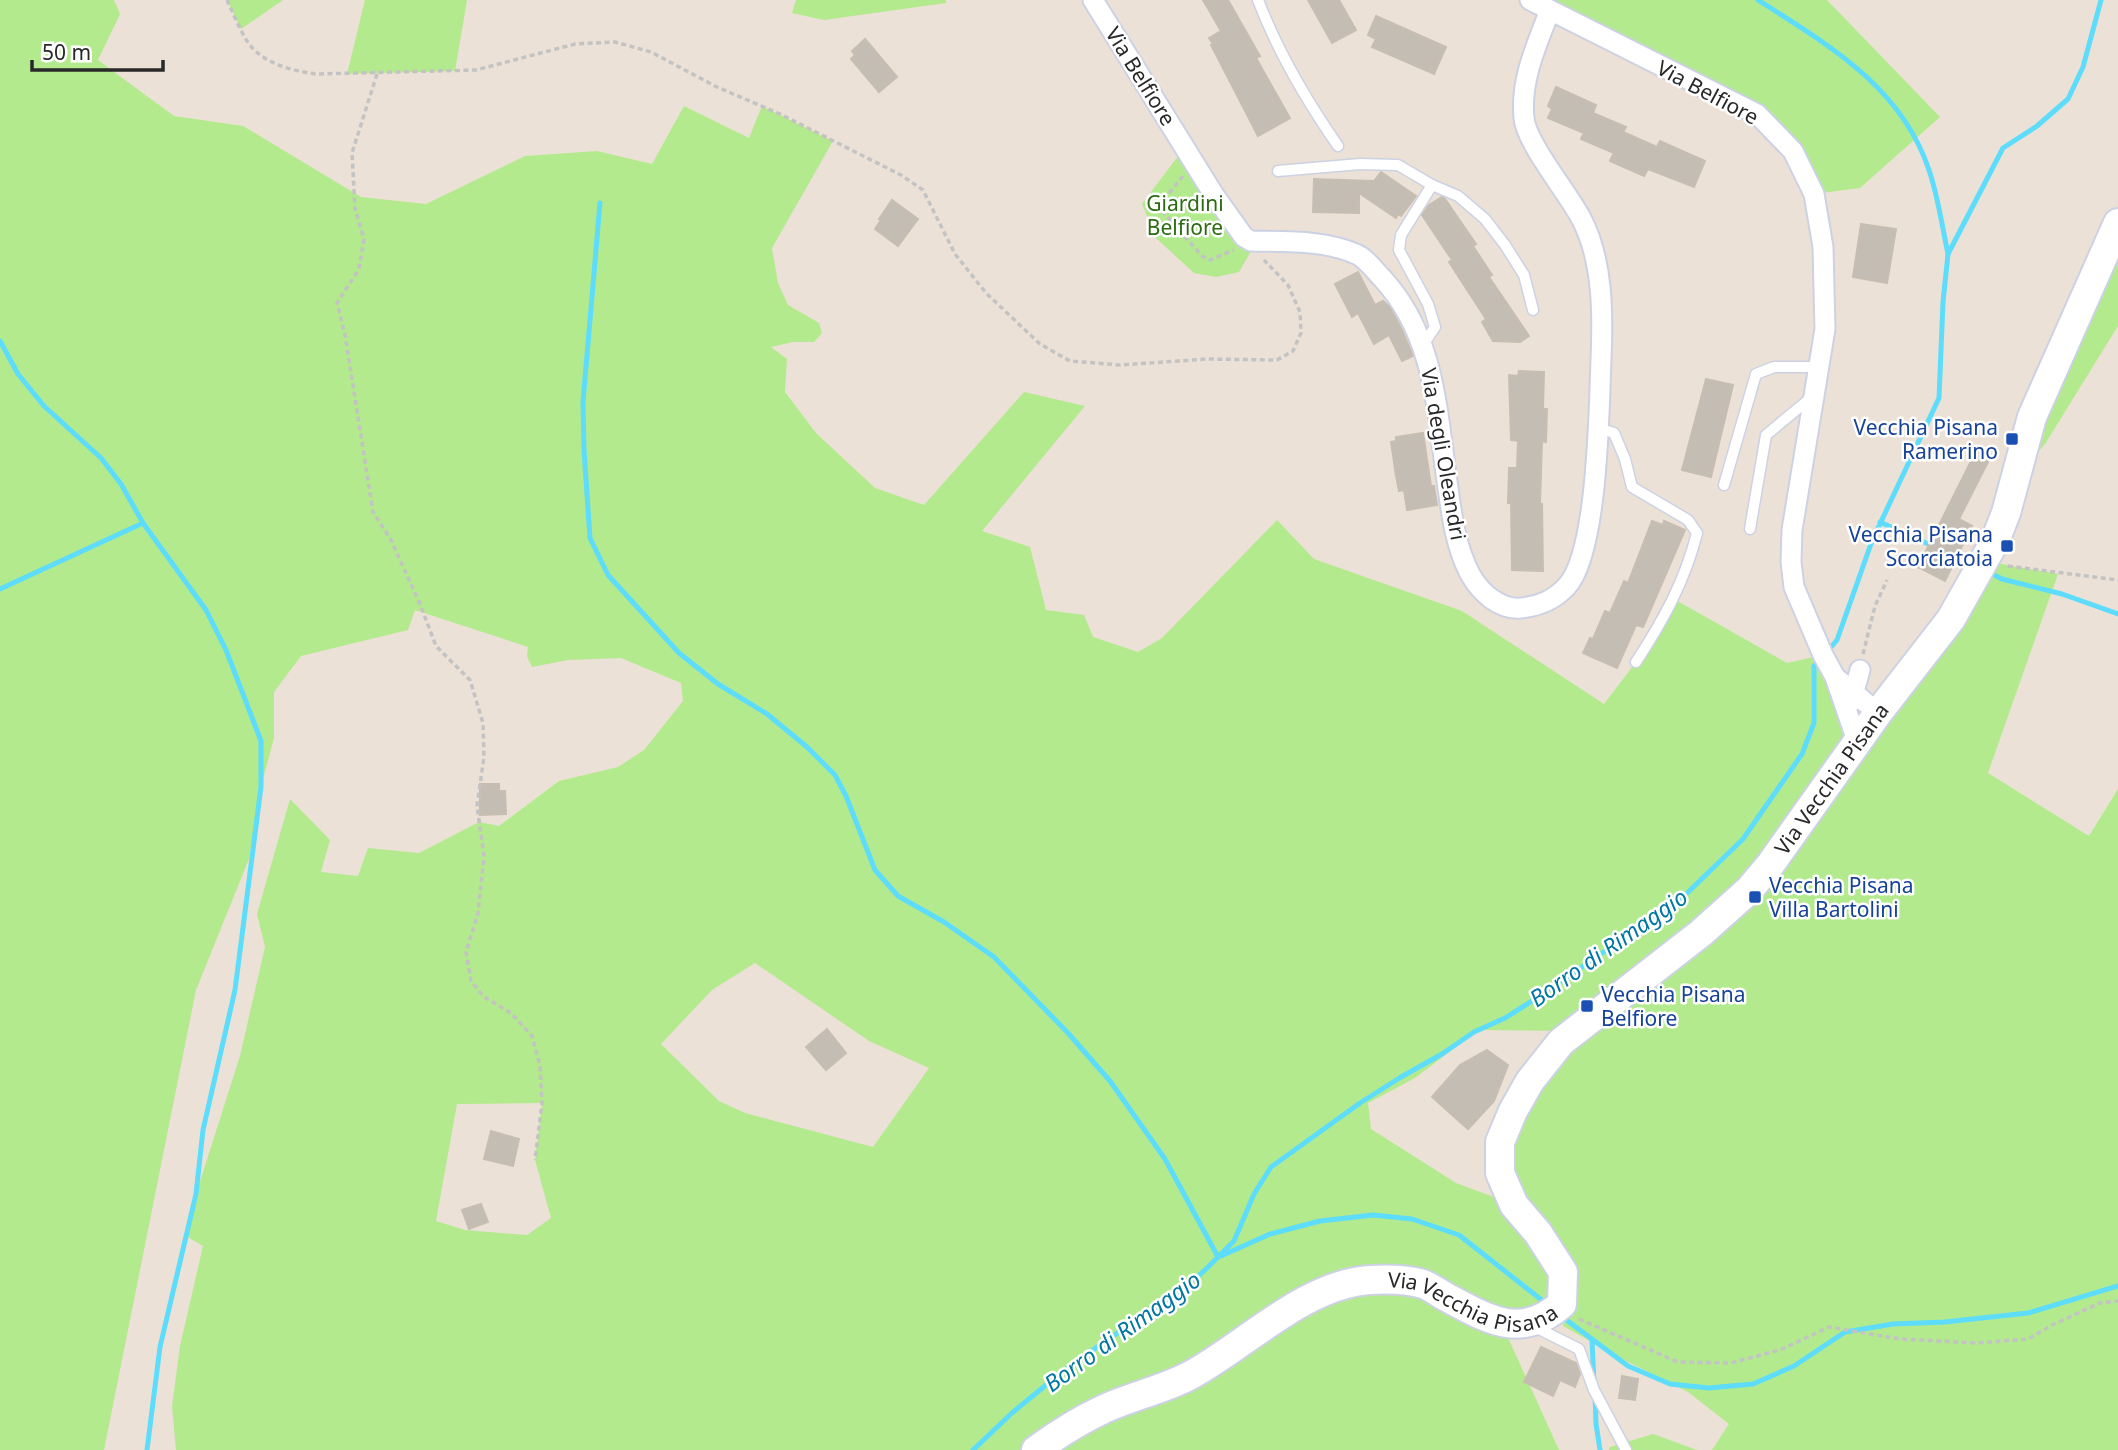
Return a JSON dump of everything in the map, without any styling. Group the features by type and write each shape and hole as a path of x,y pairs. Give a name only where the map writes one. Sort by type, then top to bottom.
{"main road":[{"name":"Via Vecchia Pisana","path":"1036,1450 1106,1408 1189,1376 1264,1325 1292,1310 1327,1292 1364,1281 1395,1279 1424,1284 1477,1314 1500,1322 1529,1324 1549,1315 1562,1304 1563,1272 1538,1233 1514,1205 1500,1173 1500,1142 1513,1111 1530,1081 1561,1042 1701,933 1749,890 1770,865 1857,741 1951,619 1985,561 2006,513 2032,417 2118,223"}],"street":[{"name":"Via Belfiore","path":"1093,0 1233,223 1244,237 1251,241"},
{"name":"Via Belfiore","path":"1530,0 1757,114 1793,151 1814,194 1823,247 1825,329 1792,530 1791,562 1794,587 1835,677 1857,741"},
{"name":"Via degli Oleandri","path":"1251,241 1334,246 1360,255 1391,288 1418,330 1433,377 1454,533 1471,574 1488,598 1516,608 1542,606 1569,585 1583,558 1593,498 1602,333 1597,265 1584,222 1535,147 1524,122 1523,100 1529,64 1550,10"},
{"path":"1847,713 1860,670"},
{"name":"Via Belfiore","path":"1835,677 1878,713"}],"lane":[{"path":"1258,0 1287,65 1338,146"},
{"path":"1278,171 1360,164 1398,166 1458,196 1485,219 1505,245 1524,275 1533,310"},
{"name":"Via degli Oleandri","path":"1423,346 1435,327 1428,304 1399,250 1401,235 1432,185"},
{"path":"1724,485 1756,374 1774,367 1819,367"},
{"path":"1750,529 1766,435 1815,394"},
{"path":"1597,428 1614,433 1625,459 1632,487 1688,520 1697,533 1691,557 1674,599 1636,662"},
{"path":"1529,1324 1579,1349 1594,1390 1626,1450"}],"path":[{"path":"227,0 248,43 264,56 291,71 316,74 377,74 476,70 575,44 615,42 651,52 717,87 780,114 923,190 955,254 986,293 1040,344 1070,360 1120,365 1208,359 1277,360 1293,351 1301,332 1300,312 1288,285 1265,262 1251,241 1210,260 1202,257 1163,212 1161,203 1195,163"},
{"path":"377,74 352,153 355,209 364,240 359,270 337,303 345,335 373,512 391,540 436,646 470,680 482,723 484,757 477,806 484,856 478,913 466,953 471,981 484,997 511,1013 532,1036 540,1066 542,1103 535,1160"},
{"path":"1985,561 2029,570 2118,580"},
{"path":"1860,670 1875,606 1887,580"},
{"path":"1556,1309 1678,1362 1730,1363 1780,1350 1829,1327 1900,1339 1976,1343 2028,1339 2100,1303 2118,1301"}],"green space":[{"path":"0,0 114,0 120,14 98,60 174,116 243,126 361,197 426,204 525,156 597,151 652,164 684,106 749,138 762,106 833,141 772,248 778,283 788,305 819,323 822,333 814,342 793,342 771,347 787,359 785,392 816,433 875,488 924,505 1024,392 1085,406 982,531 1030,547 1046,610 1084,615 1093,637 1138,652 1162,638 1277,520 1314,559 1462,611 1604,704 1636,662 1674,599 1787,663 1823,655 1857,740 1985,561 2058,574 1988,773 2089,836 2118,789 2118,1450 1712,1450 1729,1424 1688,1392 1563,1326 1562,1305 1501,1322 1559,1450 176,1450 172,1406 180,1346 203,1246 186,1236 196,1194 240,1056 265,947 257,914 290,799 330,840 321,872 358,876 368,848 419,853 479,822 499,826 559,781 618,767 644,750 683,701 681,683 621,658 568,660 532,667 527,656 528,647 415,610 408,630 301,656 274,692 274,738 261,787 249,859 196,990 104,1450 0,1450","holes":["755,963 869,1041 929,1068 873,1147 745,1113 719,1101 661,1044 712,990","1478,1030 1572,1031 1500,1142 1513,1204 1456,1183 1371,1129 1368,1103 1415,1078","542,1103 535,1160 551,1218 527,1235 465,1230 436,1221 457,1104"]},
{"path":"227,0 283,0 241,29"},
{"path":"365,0 467,0 455,71 347,74"},
{"path":"796,0 946,0 946,3 824,20 792,13"},
{"path":"1530,0 1827,0 1940,117 1860,188 1814,194 1757,114"},
{"name":"Giardini Belfiore","path":"1185,147 1251,251 1239,272 1216,277 1194,273 1156,238 1142,204"},
{"path":"2118,223 2118,326 2045,444 2014,480"},
{"path":"1653,1434 1697,1450 1609,1450 1610,1447"}],"building":[{"path":"1203,0 1228,0 1260,56 1256,58 1290,118 1258,136 1211,45 1213,44 1209,38 1221,31"},
{"path":"1308,0 1339,0 1356,30 1332,43"},
{"path":"1376,16 1446,47 1434,74 1372,47 1376,39 1368,35"},
{"path":"865,39 897,77 879,92 851,59 855,55 852,51"},
{"path":"1556,87 1596,105 1593,113 1626,127 1623,132 1657,147 1660,141 1705,161 1694,187 1648,169 1644,176 1610,161 1614,153 1581,139 1584,133 1548,118 1552,109 1548,106"},
{"path":"1381,172 1416,196 1401,216 1398,214 1396,218 1359,193 1359,213 1313,212 1314,179 1374,181"},
{"path":"1442,197 1476,244 1473,246 1492,275 1489,277 1529,336 1520,342 1493,341 1482,322 1486,319 1422,215 1429,205"},
{"path":"892,200 918,219 898,246 875,229"},
{"path":"1861,224 1896,229 1887,283 1853,277"},
{"path":"1358,272 1375,305 1383,301 1390,307 1413,356 1402,361 1389,335 1374,344 1358,313 1352,317 1335,284"},
{"path":"1519,371 1544,372 1546,442 1542,441 1540,504 1543,571 1512,570 1509,468 1517,468 1518,441 1511,440 1509,375 1518,376"},
{"path":"1706,379 1733,385 1711,477 1682,470"},
{"path":"1423,433 1431,486 1434,486 1437,505 1407,510 1404,490 1399,491 1391,442 1396,441 1396,437"},
{"path":"1976,451 1990,458 1959,519 1972,526 1945,581 1918,567"},
{"path":"1652,521 1663,525 1664,521 1685,530 1643,627 1636,625 1617,668 1583,653 1590,638 1593,639 1605,611 1610,613 1624,581 1628,583"},
{"path":"480,784 499,784 499,791 505,791 506,814 480,815"},
{"path":"827,1029 846,1053 826,1070 806,1047"},
{"path":"1487,1050 1508,1065 1494,1101 1468,1129 1432,1097 1460,1065"},
{"path":"491,1131 519,1139 513,1166 484,1159"},
{"path":"481,1204 488,1222 469,1229 462,1210"},
{"path":"1541,1347 1576,1363 1580,1374 1575,1387 1560,1380 1553,1396 1524,1382"},
{"path":"1622,1376 1638,1379 1635,1400 1619,1398"}],"waterway":[{"path":"1758,0 1859,70 1900,114 1916,140 1929,170 1948,254"},
{"name":"Borro di Rimaggio","path":"1827,652 1837,640 1872,541 1939,398 1948,254 2003,148 2037,126 2068,99 2083,67 2101,0"},
{"path":"600,203 583,402 584,450 590,538 608,575 679,653 718,684 767,714 807,747 835,775 875,870 898,896 944,922 994,957 1068,1033 1110,1081 1165,1159 1218,1257"},
{"path":"0,341 18,374 44,406 101,458 121,484 143,523 206,610 226,650 261,741 261,787 235,990 203,1130 196,1194 160,1347 147,1450"},
{"path":"1880,522 1935,547"},
{"path":"0,589 143,523"},
{"path":"1950,555 1973,565"},
{"path":"1988,572 2002,579 2062,594 2118,614"},
{"name":"Borro di Rimaggio","path":"973,1450 1013,1412 1062,1372 1114,1335 1167,1304 1206,1269 1234,1241 1254,1194 1271,1167 1360,1103 1474,1032 1505,1018 1540,996 1682,898 1743,839 1802,754 1814,723 1814,666 1821,659"},
{"path":"1221,1256 1270,1234 1320,1221 1373,1215 1412,1219 1459,1235 1548,1305"},
{"path":"1561,1316 1628,1366 1670,1384 1709,1388 1753,1384 1794,1366 1845,1332 1893,1324 1945,1322 2028,1313 2118,1286"},
{"path":"1592,1340 1594,1383"},
{"path":"1595,1396 1600,1450"}],"place":[{"name":"Vecchia Pisana Ramerino","path":"2012,439"},
{"name":"Vecchia Pisana Scorciatoia","path":"2007,546"},
{"name":"Vecchia Pisana Villa Bartolini","path":"1755,897"},
{"name":"Vecchia Pisana Belfiore","path":"1587,1006"}]}
